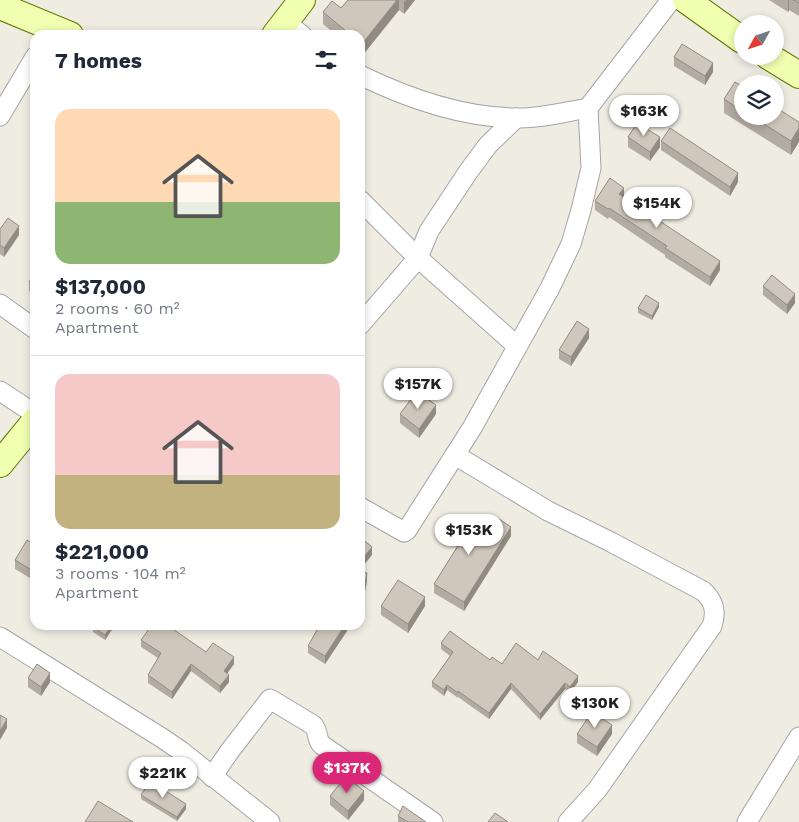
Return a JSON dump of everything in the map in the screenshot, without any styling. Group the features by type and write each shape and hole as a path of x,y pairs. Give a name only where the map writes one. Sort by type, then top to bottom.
{"street":[{"path":"287,30 302,0"},
{"path":"365,510 404,532 407,530 472,428 550,288 571,244 582,210 591,168 588,108 671,0"},
{"path":"686,0 734,34"},
{"path":"0,6 53,30"},
{"path":"0,116 30,65"},
{"path":"783,65 799,75"},
{"path":"365,78 386,88 423,101 470,113 516,118 556,114 588,108"},
{"path":"365,319 418,258 429,231 488,145 516,118"},
{"path":"365,205 418,258 517,346"},
{"path":"0,304 30,325"},
{"path":"0,391 30,411"},
{"path":"0,464 30,428"},
{"path":"455,455 548,512 611,542 703,591 711,598 714,608 712,626 597,790 568,822"},
{"path":"0,637 181,751 270,822"},
{"path":"212,777 270,699 313,725 316,728 320,743 433,822"},
{"path":"748,822 799,737"}],"building":[{"path":"348,0 397,0 365,40 365,30 345,30 323,12 332,1 341,8"},
{"path":"682,44 713,63 705,76 674,57"},
{"path":"734,84 734,106 724,99"},
{"path":"784,113 799,122 799,128 791,141 765,125 784,125"},
{"path":"637,123 660,137 650,152 628,137"},
{"path":"670,128 738,173 730,187 661,141"},
{"path":"610,178 624,188 619,194 720,261 710,277 665,248 667,246 595,201"},
{"path":"8,218 19,226 4,248 0,245 0,229"},
{"path":"772,275 795,294 787,305 763,286"},
{"path":"646,295 659,303 652,316 638,308"},
{"path":"577,321 589,329 571,357 559,350"},
{"path":"417,391 436,405 419,429 400,414"},
{"path":"446,515 475,534 482,524 491,531 499,519 511,527 464,602 434,584 461,541 439,527"},
{"path":"27,540 30,542 30,569 15,560"},
{"path":"365,541 372,547 365,556"},
{"path":"398,580 425,597 408,624 381,606"},
{"path":"98,630 108,630 105,635"},
{"path":"148,630 174,630 206,652 213,643 234,657 224,671 229,675 220,686 191,664 172,692 148,675 161,653 141,640"},
{"path":"317,630 342,630 325,656 308,646"},
{"path":"450,631 490,660 492,657 502,664 516,643 538,660 543,651 578,676 570,687 565,683 540,714 511,683 489,713 447,685 444,690 432,682 453,652 441,643"},
{"path":"37,664 50,673 41,687 28,678"},
{"path":"592,712 612,725 597,747 577,734"},
{"path":"0,715 7,719 0,731"},
{"path":"346,776 364,791 348,811 330,796"},
{"path":"150,781 186,804 177,817 141,795"},
{"path":"98,801 133,822 85,822"},
{"path":"403,806 426,822 408,822 398,816"},
{"path":"495,813 508,822 488,822"}]}
